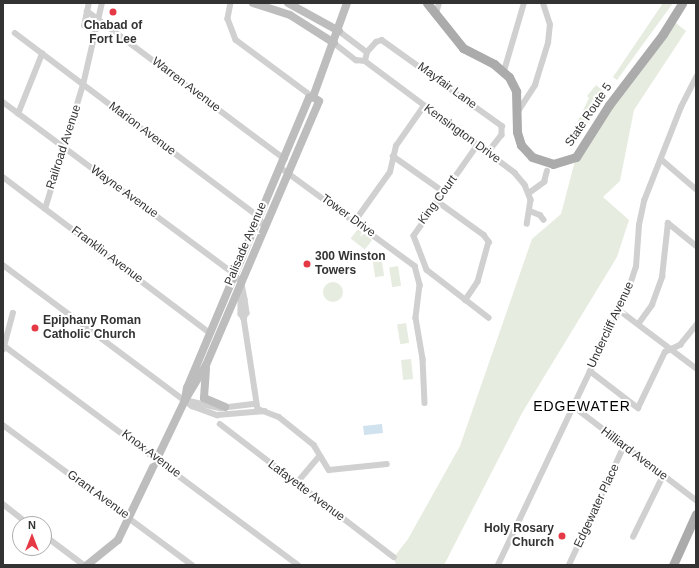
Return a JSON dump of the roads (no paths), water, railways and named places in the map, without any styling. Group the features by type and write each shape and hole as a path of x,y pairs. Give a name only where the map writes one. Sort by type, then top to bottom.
{"main road":[{"path":"253,3 290,15 334,43"},
{"path":"288,3 339,31"},
{"name":"Palisade Avenue","path":"185,400 187,388 210,333 285,159 309,98 313,96 339,31 347,3"},
{"name":"State Route 5","path":"427,3 463,48 504,71 516,91 518,139 532,157 553,164 576,157 609,105 663,34 682,3"},
{"name":"Palisade Avenue","path":"86,565 112,547 129,518 185,400 207,362 242,284 319,101 313,96"},
{"path":"210,333 213,339 206,352 207,362 204,398 225,407"},
{"path":"673,565 696,514"}],"street":[{"path":"84,26 88,3"},
{"name":"Railroad Avenue","path":"45,208 84,85 102,3"},
{"path":"231,3 228,19 236,40 313,96"},
{"path":"436,13 439,3"},
{"path":"504,71 524,3"},
{"path":"516,115 535,85 548,43 550,25 543,3"},
{"name":"Warren Avenue","path":"87,11 285,159"},
{"path":"339,31 367,52 365,61"},
{"name":"Marion Avenue","path":"15,33 259,217 265,228"},
{"name":"Mayfair Lane","path":"367,52 376,42 385,41 502,126 502,135 488,153"},
{"name":"Kensington Drive","path":"334,43 356,60 365,61 515,173 529,193"},
{"path":"18,114 42,54"},
{"name":"Undercliff Avenue","path":"498,565 619,310 636,267 639,225 644,201 681,107 696,79"},
{"name":"Wayne Avenue","path":"3,102 235,274 242,284"},
{"path":"355,220 390,172 396,146 424,106"},
{"name":"King Court","path":"466,300 435,278 427,270 414,236 437,201 478,145"},
{"path":"393,156 444,192"},
{"path":"661,159 696,189"},
{"name":"Tower Drive","path":"281,168 355,220 414,266 420,285 416,318 423,359 425,403"},
{"path":"527,224 530,211 529,193 544,182 548,171"},
{"name":"Franklin Avenue","path":"3,177 210,333"},
{"path":"437,201 484,235 489,242 478,282 466,300 489,318"},
{"path":"530,211 540,215 544,220"},
{"path":"639,323 652,305 662,277 668,223 696,246"},
{"path":"3,265 192,406 217,415 265,411"},
{"path":"242,284 239,300 244,318 255,404 258,409 278,417 314,445 319,457 329,470 387,464"},
{"path":"619,310 639,323 696,368"},
{"path":"3,347 14,313"},
{"path":"590,371 638,408 665,352 680,346 696,325"},
{"name":"Knox Avenue","path":"3,347 158,459 298,565"},
{"path":"185,400 195,400 214,407 255,404"},
{"name":"Hilliard Avenue","path":"573,406 696,500"},
{"name":"Grant Avenue","path":"3,424 192,565"},
{"name":"Lafayette Avenue","path":"220,424 296,484 394,557"},
{"name":"Edgewater Place","path":"569,565 624,446"},
{"path":"296,484 319,457"},
{"path":"633,537 663,476"},
{"path":"3,504 19,516"},
{"path":"52,541 86,565"}],"water":[{"path":"382,424 383,433 364,435 363,426"}],"place":[{"name":"Chabad of Fort Lee","path":"113,12"},
{"name":"300 Winston Towers","path":"307,264"},
{"name":"Epiphany Roman Catholic Church","path":"35,328"},
{"name":"Holy Rosary Church","path":"562,536"}],"district":[{"name":"EDGEWATER","path":"582,406"}]}
